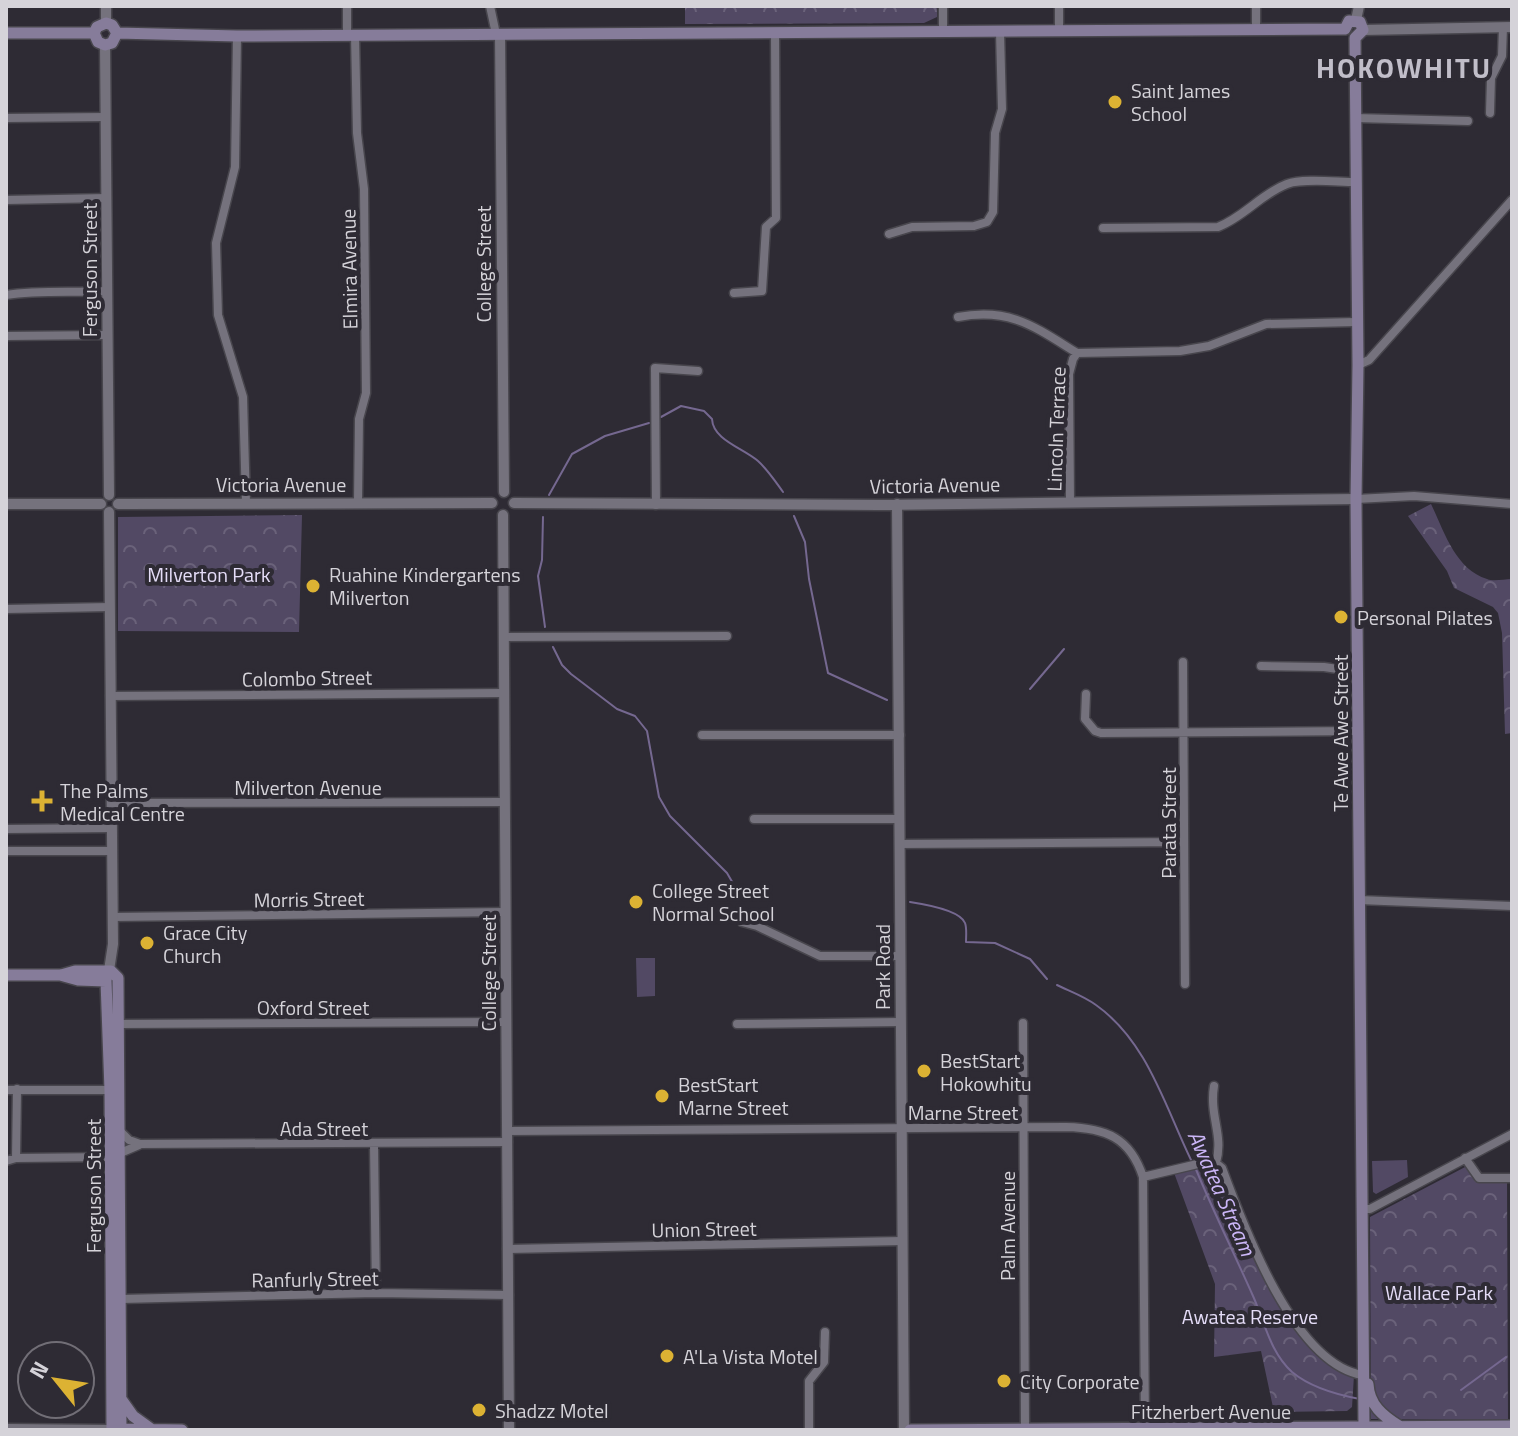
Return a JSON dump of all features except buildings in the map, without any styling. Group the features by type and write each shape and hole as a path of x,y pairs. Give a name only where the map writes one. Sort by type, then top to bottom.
{"main road":[{"path":"94,33 97,27 106,23 112,25 117,33"},
{"path":"117,33 237,36 1345,29 1347,35 1358,29"},
{"name":"Te Awe Awe Street","path":"1358,29 1355,118 1356,499 1364,1429"},
{"path":"6,33 94,33"},
{"path":"94,33 98,42 105,45 112,43 117,33"},
{"path":"6,975 60,975 75,971 112,977"},
{"name":"Ferguson Street","path":"112,977 120,1024 119,1129 115,1155 112,1430"},
{"name":"Ferguson Street","path":"112,977 110,1090 121,1299 121,1430"},
{"path":"1363,1340 1372,1401 1383,1415 1401,1427"},
{"path":"121,1398 133,1416 151,1429"},
{"name":"Fitzherbert Avenue","path":"907,1430 1512,1426"},
{"path":"112,1430 182,1430"}],"street":[{"path":"106,6 106,23"},
{"name":"Elmira Avenue","path":"347,6 364,189 366,393 359,419 358,501"},
{"path":"490,6 498,34"},
{"path":"943,6 943,31"},
{"path":"1059,6 1059,30"},
{"path":"1256,6 1256,29"},
{"path":"1359,6 1358,29 1508,27 1502,56 1491,78 1490,113"},
{"path":"889,234 912,227 974,226 987,222 993,212 995,133 1002,109 1000,32"},
{"path":"734,293 762,291 766,227 776,218 775,33"},
{"name":"College Street","path":"498,34 504,492"},
{"path":"237,36 235,167 216,243 218,315 243,397 246,503"},
{"name":"Ferguson Street","path":"105,45 109,495"},
{"path":"6,118 106,117"},
{"path":"1355,118 1468,121"},
{"path":"1103,228 1218,227 1233,221 1290,182 1355,182"},
{"path":"6,200 107,198"},
{"path":"1358,365 1369,360 1509,210 1512,200"},
{"path":"6,295 39,290 61,293 107,291"},
{"path":"958,317 997,315 1022,320 1077,353"},
{"name":"Lincoln Terrace","path":"1070,502 1069,374 1077,353 1180,351 1209,346 1266,324 1356,322"},
{"path":"6,336 107,335"},
{"path":"656,505 655,368 698,371"},
{"path":"504,492 511,496 514,503 512,510 503,515 493,510 492,503 495,496 504,492"},
{"path":"6,504 115,510 118,504 116,498 109,495 104,497 105,508"},
{"path":"1356,499 1414,496 1512,504"},
{"name":"Victoria Avenue","path":"514,503 897,504 1356,499"},
{"name":"Victoria Avenue","path":"118,504 492,503"},
{"name":"Park Road","path":"897,504 902,1241 907,1430"},
{"name":"Ferguson Street","path":"105,508 110,607 113,944 117,956 112,977"},
{"name":"College Street","path":"503,515 509,1430"},
{"path":"6,609 110,607"},
{"path":"504,637 727,636"},
{"name":"Parata Street","path":"1183,662 1185,984"},
{"path":"1261,666 1324,667 1358,672"},
{"name":"Colombo Street","path":"110,696 503,693"},
{"path":"1086,694 1085,719 1095,731 1358,731"},
{"path":"702,735 900,735"},
{"name":"Milverton Avenue","path":"111,803 504,802"},
{"path":"754,819 899,819"},
{"path":"6,829 112,828"},
{"path":"899,844 1184,842"},
{"path":"6,851 112,851"},
{"path":"1359,900 1512,906"},
{"name":"Morris Street","path":"113,917 505,912"},
{"path":"742,922 820,956 900,956"},
{"name":"Oxford Street","path":"120,1024 506,1022"},
{"path":"737,1024 901,1022"},
{"name":"Palm Avenue","path":"1023,1023 1025,1429"},
{"path":"1214,1086 1211,1104 1220,1146 1216,1163"},
{"path":"16,1158 17,1089"},
{"path":"6,1090 110,1090"},
{"name":"Marne Street","path":"508,1137 901,1128 1086,1128 1105,1132 1119,1140 1138,1163 1143,1177"},
{"path":"119,1129 129,1140 140,1144"},
{"path":"1363,1209 1370,1209 1512,1134"},
{"name":"Ada Street","path":"115,1155 140,1144 374,1144 508,1137"},
{"path":"374,1144 376,1293"},
{"path":"6,1161 16,1158 115,1155"},
{"path":"1465,1158 1479,1178 1512,1178"},
{"path":"1145,1429 1143,1177 1206,1162 1216,1163 1222,1168 1255,1253 1296,1323 1317,1349 1340,1365 1363,1375"},
{"name":"Union Street","path":"507,1249 902,1241"},
{"name":"Ranfurly Street","path":"121,1299 376,1293 509,1295"},
{"path":"809,1430 809,1381 824,1362 825,1332"},
{"path":"6,1428 112,1430"}],"green space":[{"path":"685,6 937,6 937,17 924,23 685,24"},
{"path":"1431,504 1452,548 1467,567 1490,580 1512,579 1512,733 1505,734 1502,633 1498,613 1493,607 1454,588 1447,571 1408,516"},
{"name":"Milverton Park","path":"302,515 299,632 118,631 118,517"},
{"path":"636,958 655,958 655,996 637,997"},
{"path":"1407,1160 1408,1177 1376,1194 1373,1192 1372,1161"},
{"name":"Awatea Reserve","path":"1216,1163 1255,1253 1296,1323 1317,1349 1354,1375 1352,1407 1347,1411 1274,1412 1261,1351 1214,1357 1215,1284 1173,1170"},
{"name":"Wallace Park","path":"1467,1166 1476,1176 1507,1178 1508,1420 1371,1419 1370,1217"}],"waterway":[{"path":"661,417 681,406 704,411 712,419 718,433 758,461 783,492"},
{"name":"Awatea Stream","path":"549,495 572,454 605,436 649,423"},
{"name":"Awatea Stream","path":"794,516 805,542 809,579 828,673 887,700"},
{"name":"Awatea Stream","path":"543,517 542,560 538,576 545,627"},
{"name":"Awatea Stream","path":"553,647 562,665 571,674 617,709 635,716 647,731 659,797 670,816 727,873 734,885"},
{"path":"1030,689 1064,649"},
{"name":"Awatea Stream","path":"910,902 940,908 962,918 966,942 995,943 1030,959 1047,979"},
{"name":"Awatea Stream","path":"1057,985 1096,1005 1129,1037 1153,1077 1192,1162"},
{"name":"Awatea Stream","path":"1195,1167 1269,1337 1284,1364 1307,1382 1360,1399"},
{"name":"Awatea Stream","path":"1461,1390 1506,1357"}],"place":[{"name":"Saint James School","path":"1115,102"},
{"name":"Ruahine Kindergartens Milverton","path":"313,586"},
{"name":"Personal Pilates","path":"1341,617"},
{"name":"The Palms Medical Centre","path":"42,801"},
{"name":"College Street Normal School","path":"636,902"},
{"name":"Grace City Church","path":"147,943"},
{"name":"BestStart Hokowhitu","path":"924,1071"},
{"name":"BestStart Marne Street","path":"662,1096"},
{"name":"A'La Vista Motel","path":"667,1356"},
{"name":"City Corporate","path":"1004,1381"},
{"name":"Shadzz Motel","path":"479,1410"}],"district":[{"name":"HOKOWHITU","path":"1404,67"}]}
